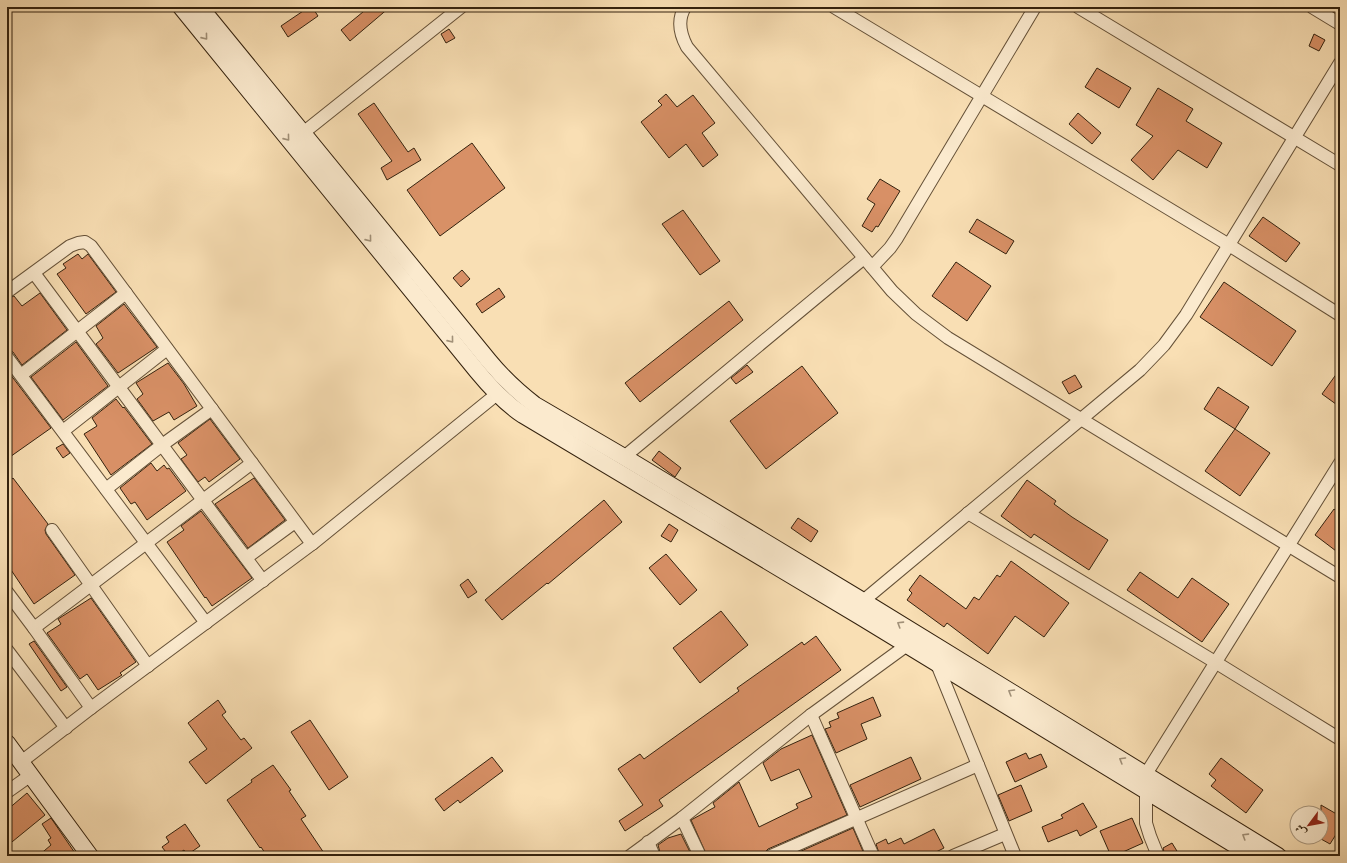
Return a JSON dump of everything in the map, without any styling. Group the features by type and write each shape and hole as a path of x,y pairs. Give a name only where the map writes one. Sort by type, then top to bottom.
{"main road":[{"path":"181,7 472,365 497,394 510,406 523,415 913,641 938,648 1278,856"},
{"path":"200,7 509,384 535,405 863,601 913,641 938,664 1253,856"},
{"path":"7,743 90,856"}],"street":[{"path":"303,133 461,7"},
{"path":"685,7 680,17 680,25 683,40 688,47 904,303 932,327 1340,577"},
{"path":"834,7 1228,245 1340,315"},
{"path":"624,457 868,262 890,248 1035,7"},
{"path":"1078,7 1340,165"},
{"path":"1312,7 1340,24"},
{"path":"863,601 1140,370 1164,345 1186,315 1340,63"},
{"path":"7,292 70,246 85,242 91,246 312,544"},
{"path":"34,273 263,581"},
{"path":"21,375 126,293"},
{"path":"63,431 167,349"},
{"path":"7,356 206,623"},
{"path":"21,762 91,708 312,544 497,394"},
{"path":"106,489 162,444 212,409"},
{"path":"34,628 252,463"},
{"path":"1146,774 1340,463"},
{"path":"968,513 1340,739"},
{"path":"246,558 295,522"},
{"path":"52,530 148,666"},
{"path":"7,592 91,708"},
{"path":"630,856 682,818 811,715 913,641"},
{"path":"938,648 938,664 1015,856"},
{"path":"7,650 66,728"},
{"path":"811,715 873,856"},
{"path":"771,856 978,766"},
{"path":"7,792 30,775"},
{"path":"1146,792 1146,823 1158,856"},
{"path":"682,818 700,856"},
{"path":"953,856 1005,834"},
{"path":"648,842 654,856"}],"building":[{"path":"309,7 312,7 318,16 288,37 281,26"},
{"path":"369,7 390,7 350,41 341,30"},
{"path":"449,29 455,38 446,43 441,34"},
{"path":"1314,34 1325,40 1319,51 1309,46"},
{"path":"1097,68 1131,88 1119,108 1085,87"},
{"path":"1158,88 1193,109 1186,121 1222,143 1207,168 1178,150 1153,180 1131,160 1153,136 1136,125"},
{"path":"666,94 677,107 693,95 715,123 702,133 718,155 703,167 686,144 669,158 641,122 662,105 658,101"},
{"path":"374,103 408,152 414,148 421,160 387,180 381,168 392,161 358,114"},
{"path":"1078,113 1101,133 1092,144 1069,124"},
{"path":"472,143 505,188 440,236 407,190"},
{"path":"880,179 900,191 878,227 876,226 872,232 862,226 875,204 867,199"},
{"path":"683,210 720,261 700,275 662,224"},
{"path":"1263,217 1300,243 1286,262 1249,236"},
{"path":"977,219 1014,241 1006,254 969,232"},
{"path":"78,254 82,259 88,254 116,292 86,314 57,274 66,268 63,264"},
{"path":"956,262 991,286 967,321 932,296"},
{"path":"462,270 470,279 461,287 453,278"},
{"path":"1224,282 1296,331 1272,366 1200,317"},
{"path":"499,288 505,297 482,313 476,304"},
{"path":"40,293 67,330 22,365 13,352 7,350 7,299 14,296 22,306"},
{"path":"729,301 743,320 640,402 625,383"},
{"path":"124,304 157,347 118,373 96,344 103,338 96,326"},
{"path":"76,342 108,386 63,420 31,377"},
{"path":"168,363 184,384 197,406 174,420 169,412 153,421 137,399 143,394 136,383"},
{"path":"747,365 753,372 736,384 731,378"},
{"path":"802,366 838,413 766,469 730,421"},
{"path":"1340,369 1340,407 1322,394"},
{"path":"7,370 51,428 7,459"},
{"path":"1075,375 1082,387 1069,394 1062,382"},
{"path":"1218,387 1249,407 1235,429 1204,409"},
{"path":"116,399 123,408 124,407 152,444 111,475 84,434 97,426 92,418"},
{"path":"210,419 240,459 209,482 205,477 198,482 181,459 187,455 178,443"},
{"path":"1235,429 1270,453 1240,496 1205,471"},
{"path":"63,444 70,453 63,458 56,448"},
{"path":"659,451 681,468 675,477 652,460"},
{"path":"151,463 157,471 164,465 167,469 169,468 186,491 147,520 135,502 131,504 120,488"},
{"path":"13,478 48,524 45,530 46,534 75,575 34,604 7,564 7,483"},
{"path":"254,478 285,520 248,548 215,504"},
{"path":"1027,480 1056,501 1054,504 1108,540 1089,570 1034,534 1031,538 1001,516"},
{"path":"604,500 622,522 548,584 547,583 502,620 485,600"},
{"path":"1334,509 1340,514 1340,554 1315,535"},
{"path":"201,511 252,578 212,606 167,542 184,530 181,526"},
{"path":"798,518 818,531 811,542 791,528"},
{"path":"669,524 678,530 671,542 661,536"},
{"path":"666,554 697,590 680,605 649,568"},
{"path":"1011,561 1069,603 1044,637 1015,616 988,654 947,623 944,627 907,600 912,593 909,590 920,575 966,609 974,597 979,600 997,575 1000,577"},
{"path":"1140,572 1178,598 1192,578 1229,604 1202,642 1127,590"},
{"path":"468,579 477,592 468,598 460,585"},
{"path":"91,598 136,662 120,673 122,675 98,690 87,674 80,679 47,633 61,624 58,619"},
{"path":"721,611 748,645 700,683 673,648"},
{"path":"816,636 841,670 659,800 663,806 625,831 619,821 643,805 618,769 640,754 644,759 739,691 737,688 802,642 804,645"},
{"path":"34,641 67,687 61,691 29,644"},
{"path":"873,697 881,716 861,724 867,739 836,753 825,729 831,727 829,722 839,718 837,713"},
{"path":"218,700 226,712 222,715 241,740 244,738 252,748 206,784 189,762 207,749 188,723"},
{"path":"310,720 348,777 329,790 291,732"},
{"path":"812,735 847,815 768,849 764,856 707,856 691,820 715,807 713,803 739,782 759,827 798,808 796,804 812,797 799,769 771,781 763,763 781,749"},
{"path":"1026,753 1029,759 1041,754 1047,767 1015,782 1006,762"},
{"path":"492,757 503,771 460,803 458,800 444,811 435,799"},
{"path":"911,757 921,779 860,807 850,785"},
{"path":"1221,758 1263,790 1246,813 1211,786 1216,780 1209,774"},
{"path":"273,765 291,790 289,791 306,816 301,819 326,856 267,856 227,800 252,782 251,780"},
{"path":"1021,785 1032,811 1009,821 998,795"},
{"path":"27,793 45,815 7,846 7,810"},
{"path":"1083,803 1097,827 1080,836 1077,830 1048,842 1042,827 1063,818 1061,815"},
{"path":"1329,810 1340,816 1340,828 1330,844"},
{"path":"51,818 77,856 38,856 51,845 48,840 51,838 42,824"},
{"path":"1132,818 1143,843 1111,856 1100,831"},
{"path":"185,824 200,846 187,855 184,850 175,856 169,856 162,847 169,842 166,837"},
{"path":"853,828 865,856 790,856"},
{"path":"934,829 944,848 928,856 880,856 876,844 886,839 888,844 901,838 904,844"},
{"path":"681,834 692,856 661,856 658,845 668,838"},
{"path":"1172,843 1180,856 1165,856 1163,848"}]}
